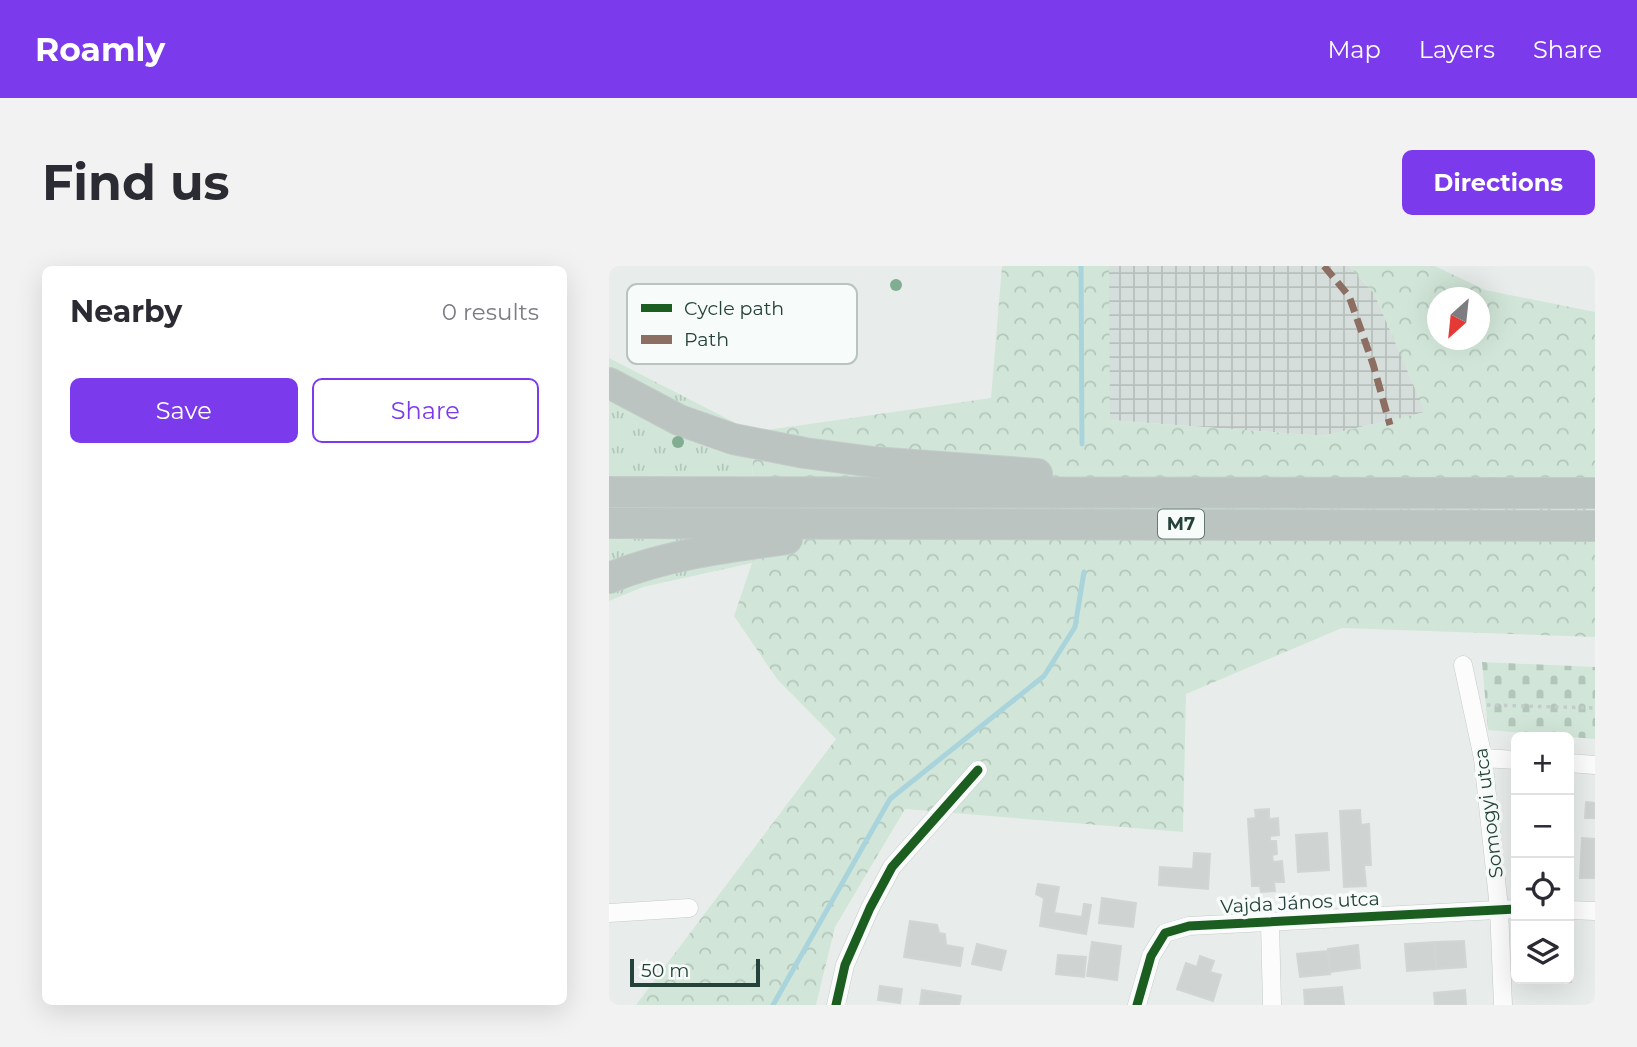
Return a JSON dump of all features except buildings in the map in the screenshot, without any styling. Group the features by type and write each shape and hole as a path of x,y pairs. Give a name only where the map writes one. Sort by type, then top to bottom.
{"highway":[{"path":"609,383 679,420 733,439 805,453 873,462 1062,476 1131,491"},
{"name":"M7","path":"609,492 1595,493"},
{"name":"M7","path":"609,523 1595,526"},
{"path":"609,578 632,569 720,548 891,524"}],"street":[{"name":"Somogyi utca","path":"1463,665 1483,758 1507,909 1503,1005"},
{"path":"1483,758 1511,760"},
{"path":"1574,763 1595,765"},
{"path":"836,1005 845,965 870,908 892,867 978,770"},
{"path":"609,913 689,908"},
{"name":"Vajda János utca","path":"1137,1005 1151,956 1165,933 1189,926 1507,909"},
{"path":"1574,910 1595,911"},
{"path":"1270,923 1272,1005"}],"path":[{"path":"1471,705 1595,708"}],"shaded area":[{"path":"1109,266 1349,266 1374,293 1426,412 1322,436 1109,420"}],"green space":[{"path":"1002,266 1109,266 1110,420 1322,436 1425,412 1374,293 1349,266 1435,266 1479,287 1427,287 1427,350 1490,350 1490,291 1595,312 1595,637 1342,628 1186,694 1183,832 905,809 835,927 816,1005 636,1005 836,739 777,679 734,616 752,563 753,432 991,398"},
{"path":"609,358 753,432 752,563 643,587 609,601"},
{"path":"1482,662 1595,667 1595,739 1574,737 1574,732 1488,730"}],"waterway":[{"path":"1081,266 1082,444"},
{"path":"773,1005 890,799 1044,676 1075,627 1084,572"}],"marked path":[{"path":"1324,266 1349,296 1373,364 1390,425"}],"cycle path":[{"path":"836,1005 845,965 870,908 892,867 978,770"},
{"path":"1137,1005 1151,956 1165,933 1189,926 1511,909"}]}
